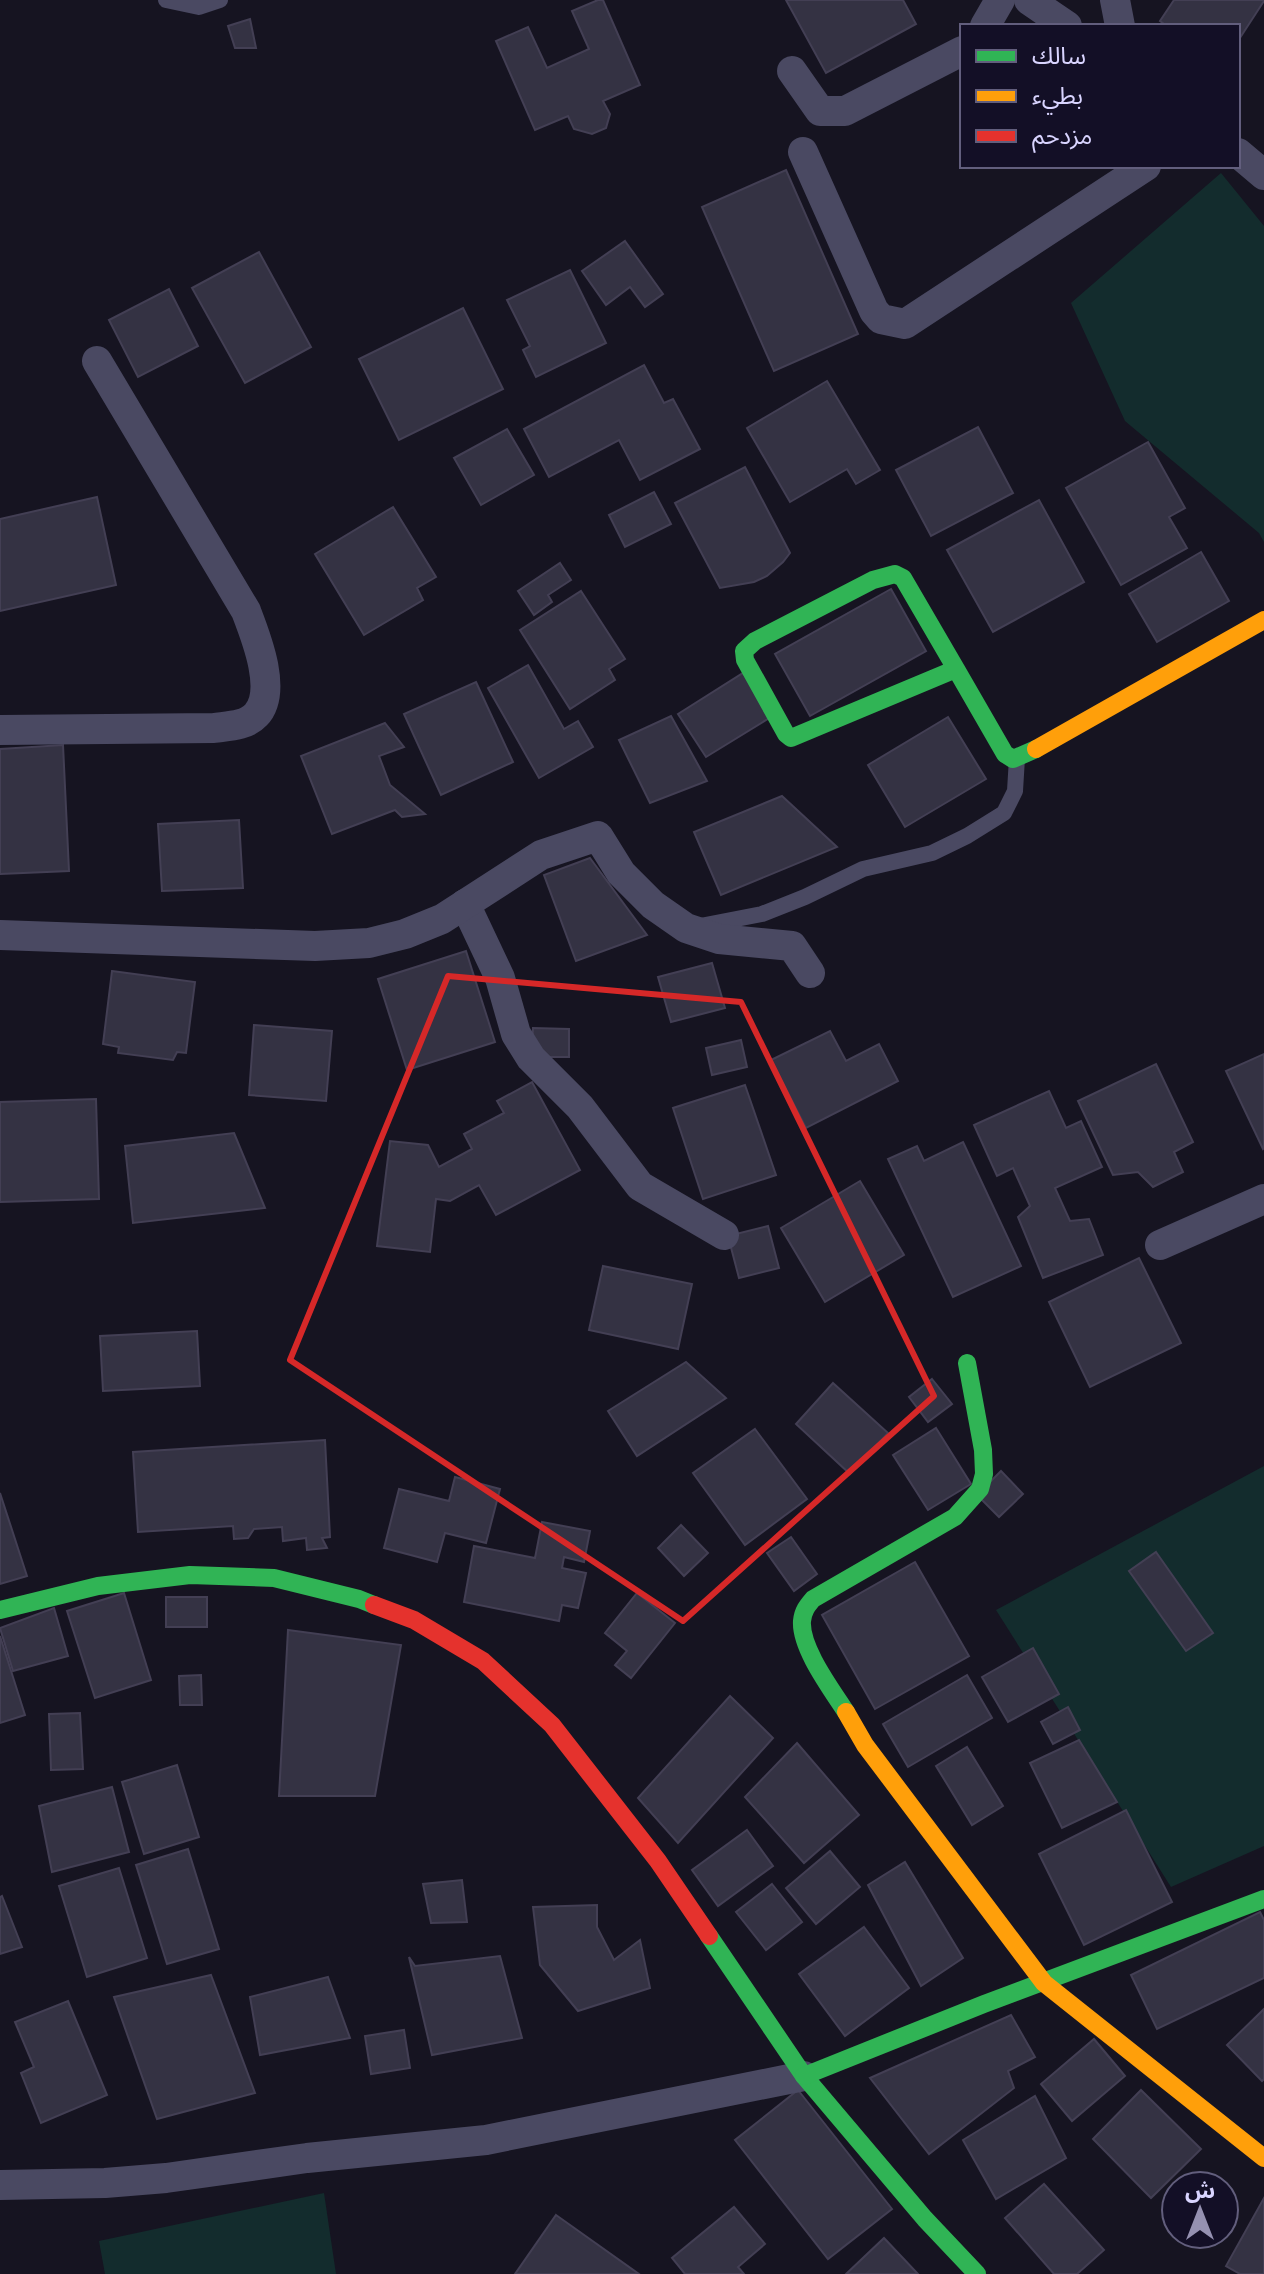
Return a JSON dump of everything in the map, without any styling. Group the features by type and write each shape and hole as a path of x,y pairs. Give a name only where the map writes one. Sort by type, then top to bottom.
{"street":[{"path":"986,24 1000,0"},
{"path":"1029,0 1064,24"},
{"path":"1115,0 1120,24"},
{"path":"792,71 820,111 845,111 960,52"},
{"path":"803,152 874,311 881,319 905,324 1143,168"},
{"path":"0,730 214,728 239,724 255,717 263,703 265,685 261,656 246,611 97,361"},
{"path":"956,669 791,738 745,660 744,651 755,641 873,580 895,574 903,578 956,669 1005,754 1013,759 1264,620"},
{"path":"0,935 315,946 369,943 405,934 442,919 541,855 598,836 621,873 653,905 686,928 719,939 792,946 810,973"},
{"path":"465,904 500,978 516,1034 531,1058 580,1107 640,1186 724,1235"},
{"path":"1160,1245 1264,1199"},
{"path":"967,1363 983,1450 984,1474 980,1489 955,1517 813,1599 805,1608 803,1634 815,1661 865,1745 1044,1983 1264,2158"},
{"path":"0,1610 98,1586 190,1575 274,1578 359,1599 414,1620 483,1661 552,1725 658,1861 804,2076 925,2219 977,2274"},
{"path":"0,2185 105,2183 166,2178 307,2158 486,2140 804,2076 984,2004 1264,1899"}],"lane":[{"path":"166,0 199,7 220,0"},
{"path":"686,928 762,914 863,869 932,853 967,836 1004,813 1015,791 1017,758"}],"highlighted area":[{"path":"448,976 741,1002 934,1396 683,1621 290,1360"}],"green space":[{"path":"1221,173 1264,226 1264,542 1259,533 1125,421 1071,303"},
{"path":"1264,1466 1264,1846 1171,1887 996,1610"},
{"path":"324,2193 336,2274 105,2274 99,2241"}],"building":[{"path":"603,0 640,85 603,101 610,114 606,128 592,134 574,129 568,116 535,130 496,41 528,27 547,68 589,49 572,11"},
{"path":"786,0 903,0 916,24 826,73"},
{"path":"1174,0 1264,0 1240,38 1240,24 1164,24 1160,21"},
{"path":"250,19 256,48 235,48 228,26"},
{"path":"786,170 858,334 774,371 702,207"},
{"path":"625,241 663,294 645,307 630,287 606,305 582,271"},
{"path":"259,252 311,347 245,383 192,288"},
{"path":"570,270 606,343 536,377 523,350 530,346 507,300"},
{"path":"169,289 198,346 138,377 109,320"},
{"path":"463,308 503,389 399,440 359,359"},
{"path":"644,365 664,403 673,399 700,449 640,480 619,440 549,477 524,429"},
{"path":"827,381 880,470 856,484 847,469 790,502 747,428"},
{"path":"978,427 1013,493 931,536 896,470"},
{"path":"507,429 534,475 481,505 454,458"},
{"path":"1148,442 1185,508 1169,517 1187,548 1121,585 1066,488"},
{"path":"745,467 790,553 767,576 754,582 720,588 675,503"},
{"path":"654,492 671,524 625,547 609,515"},
{"path":"97,497 116,585 0,611 0,519"},
{"path":"1039,500 1084,582 993,632 947,550"},
{"path":"393,507 436,577 417,588 423,600 364,635 315,554"},
{"path":"1201,552 1229,601 1157,642 1129,594"},
{"path":"560,563 571,580 548,595 552,602 534,615 518,591"},
{"path":"891,589 926,651 810,716 775,654"},
{"path":"581,591 625,659 609,669 615,680 570,709 520,630"},
{"path":"528,665 564,729 578,721 593,747 539,778 488,688"},
{"path":"743,673 771,717 706,757 678,714"},
{"path":"476,682 513,762 441,795 404,714"},
{"path":"671,716 707,781 650,803 619,740"},
{"path":"948,717 986,779 905,827 868,765"},
{"path":"385,723 404,747 379,756 390,785 425,814 402,817 395,810 332,834 301,756"},
{"path":"63,745 69,871 0,874 0,749"},
{"path":"782,796 837,847 721,895 694,832"},
{"path":"239,820 243,888 162,891 158,824"},
{"path":"590,858 647,935 576,961 544,875"},
{"path":"466,951 495,1042 407,1070 378,979"},
{"path":"712,963 725,1008 671,1022 658,977"},
{"path":"112,971 195,982 186,1053 177,1052 173,1060 118,1053 119,1047 103,1044"},
{"path":"254,1025 332,1031 326,1101 249,1095"},
{"path":"533,1028 569,1029 569,1057 532,1057"},
{"path":"830,1031 846,1061 879,1044 898,1081 806,1128 771,1060"},
{"path":"741,1040 747,1067 712,1075 706,1048"},
{"path":"1264,1054 1264,1148 1263,1149 1226,1071"},
{"path":"1156,1064 1193,1142 1174,1152 1183,1172 1153,1187 1138,1172 1113,1175 1078,1101"},
{"path":"532,1082 580,1170 496,1215 479,1185 450,1201 436,1199 430,1252 377,1246 390,1141 428,1145 439,1167 472,1149 464,1134 504,1113 497,1101"},
{"path":"745,1085 776,1175 703,1199 673,1108"},
{"path":"1049,1091 1066,1128 1081,1121 1102,1167 1055,1188 1070,1221 1089,1219 1103,1255 1043,1278 1018,1217 1030,1206 1013,1168 997,1176 974,1125"},
{"path":"96,1099 99,1199 0,1202 0,1102"},
{"path":"234,1133 265,1208 133,1223 125,1146"},
{"path":"963,1142 1021,1266 953,1297 888,1159 917,1146 924,1161"},
{"path":"860,1181 904,1255 825,1302 781,1228"},
{"path":"768,1226 779,1268 739,1278 728,1236"},
{"path":"1139,1258 1181,1343 1090,1387 1049,1302"},
{"path":"603,1266 692,1284 678,1349 589,1330"},
{"path":"197,1331 200,1386 103,1391 100,1336"},
{"path":"686,1362 726,1398 637,1456 608,1411"},
{"path":"932,1379 952,1404 928,1422 909,1397"},
{"path":"833,1383 888,1433 850,1474 796,1424"},
{"path":"936,1428 971,1484 928,1510 893,1455"},
{"path":"755,1429 807,1499 745,1545 693,1473"},
{"path":"325,1440 330,1537 322,1538 327,1548 307,1550 306,1538 283,1541 282,1527 254,1529 248,1538 234,1539 233,1526 138,1532 133,1452"},
{"path":"1001,1471 1023,1494 999,1517 977,1495"},
{"path":"455,1477 500,1489 486,1543 445,1533 437,1562 384,1548 399,1489 449,1501"},
{"path":"0,1493 27,1576 0,1584"},
{"path":"542,1522 590,1531 584,1562 564,1557 562,1568 586,1573 578,1608 562,1605 559,1621 464,1602 474,1546 535,1558"},
{"path":"681,1525 708,1553 684,1576 658,1548"},
{"path":"791,1537 817,1574 794,1591 767,1553"},
{"path":"1156,1552 1213,1633 1186,1651 1129,1571"},
{"path":"915,1562 969,1656 875,1709 822,1615"},
{"path":"124,1593 151,1680 95,1698 67,1611"},
{"path":"637,1593 675,1623 631,1678 615,1665 627,1651 605,1633"},
{"path":"166,1597 207,1597 207,1627 166,1627"},
{"path":"54,1608 68,1656 13,1671 0,1628"},
{"path":"288,1630 401,1645 375,1796 279,1796"},
{"path":"0,1636 25,1715 0,1723"},
{"path":"1033,1648 1059,1694 1008,1722 982,1677"},
{"path":"201,1675 202,1705 180,1705 179,1676"},
{"path":"967,1675 992,1718 908,1767 883,1724"},
{"path":"730,1696 773,1738 678,1843 638,1798"},
{"path":"1068,1707 1080,1730 1053,1744 1041,1722"},
{"path":"80,1713 83,1769 51,1770 49,1714"},
{"path":"1079,1740 1117,1802 1062,1828 1030,1763"},
{"path":"797,1743 859,1815 804,1863 745,1797"},
{"path":"967,1747 1003,1806 972,1825 936,1766"},
{"path":"177,1765 199,1837 144,1854 122,1782"},
{"path":"112,1787 129,1852 52,1872 39,1806"},
{"path":"1126,1810 1172,1902 1084,1945 1039,1854"},
{"path":"747,1830 773,1866 718,1906 692,1870"},
{"path":"188,1849 219,1949 167,1964 136,1865"},
{"path":"830,1851 860,1887 816,1924 786,1888"},
{"path":"905,1862 963,1958 921,1986 868,1885"},
{"path":"119,1868 147,1958 87,1977 59,1886"},
{"path":"462,1880 467,1922 431,1923 423,1884"},
{"path":"772,1884 802,1922 766,1950 736,1912"},
{"path":"0,1897 22,1947 0,1954"},
{"path":"597,1905 597,1927 614,1960 640,1940 650,1988 578,2011 540,1965 533,1907"},
{"path":"1260,1912 1264,1920 1264,1978 1157,2029 1131,1975"},
{"path":"864,1927 909,1988 845,2036 799,1974"},
{"path":"500,1956 522,2038 432,2055 409,1957 415,1966"},
{"path":"211,1975 255,2093 157,2119 114,1997"},
{"path":"328,1977 350,2038 260,2055 250,1997"},
{"path":"68,2001 107,2095 41,2123 21,2073 34,2067 15,2022"},
{"path":"1264,2009 1264,2079 1262,2081 1227,2045"},
{"path":"1011,2015 1035,2057 1008,2071 1014,2088 929,2154 870,2078"},
{"path":"404,2030 410,2068 371,2074 365,2036"},
{"path":"1094,2039 1125,2076 1072,2121 1041,2084"},
{"path":"798,2090 892,2209 828,2259 735,2140"},
{"path":"1141,2090 1201,2149 1180,2170 1160,2170 1160,2189 1151,2198 1093,2139"},
{"path":"1035,2096 1066,2158 996,2199 963,2140"},
{"path":"1044,2184 1104,2250 1077,2274 1054,2274 1005,2218"},
{"path":"1264,2198 1264,2274 1240,2274 1226,2266 1235,2250 1240,2250 1240,2241"},
{"path":"734,2207 765,2244 738,2267 744,2274 685,2274 672,2258"},
{"path":"556,2215 639,2274 515,2274"},
{"path":"884,2238 918,2274 846,2274"}],"traffic: fast":[{"path":"956,669 903,578 895,574 873,580 755,641 744,651 745,660 791,738 956,669 1005,754 1013,759 1036,749"},
{"path":"846,1712 811,1656 803,1632 803,1614 813,1599 955,1517 980,1489 984,1474 983,1450 967,1363"},
{"path":"0,1610 98,1586 190,1575 274,1578 374,1605"},
{"path":"804,2076 984,2004 1264,1899"},
{"path":"709,1936 804,2076 925,2219 977,2274"}],"traffic: slow":[{"path":"1036,749 1264,620"},
{"path":"846,1712 865,1745 1044,1983 1264,2158"}],"traffic: jam":[{"path":"374,1605 414,1620 483,1661 552,1725 658,1861 709,1936"}]}
